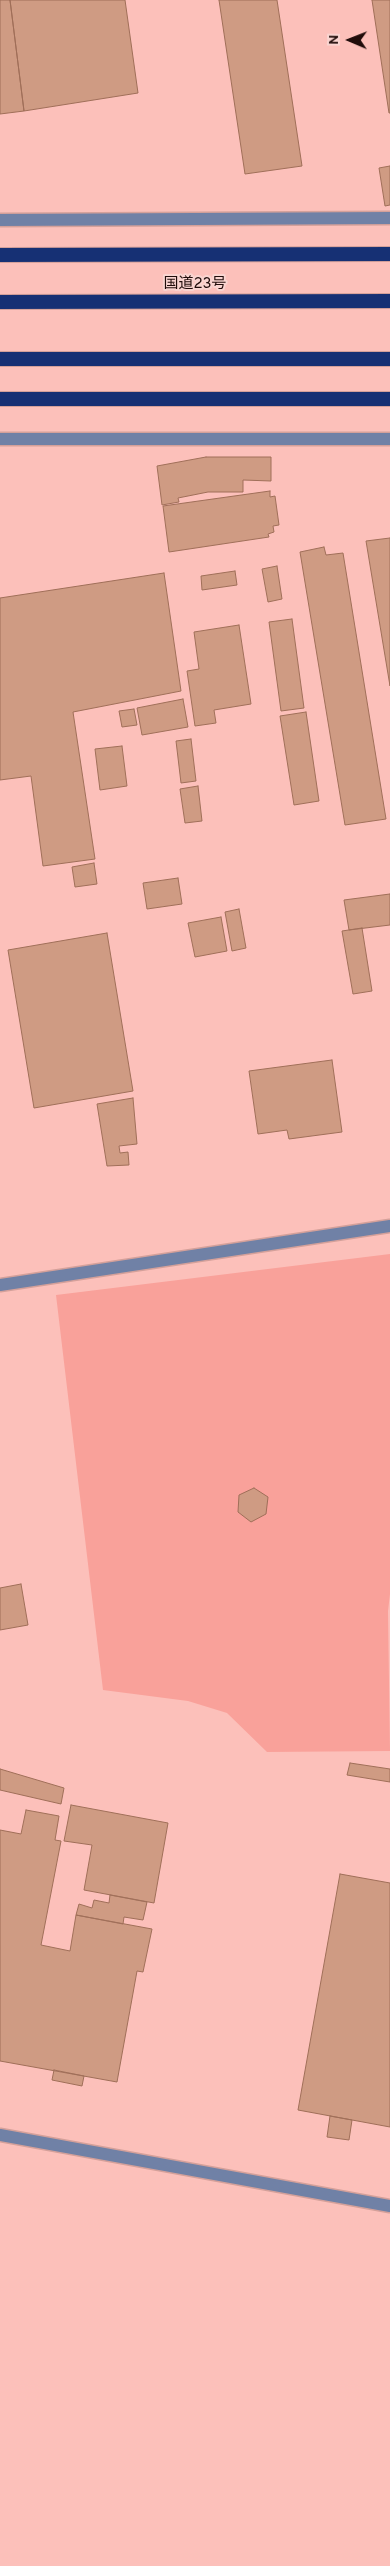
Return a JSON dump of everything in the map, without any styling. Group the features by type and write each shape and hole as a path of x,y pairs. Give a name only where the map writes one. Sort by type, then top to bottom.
{"highway":[{"path":"0,255 385,254"},
{"name":"国道23号","path":"0,302 390,301"},
{"path":"0,359 390,359"},
{"path":"0,399 384,400"}],"street":[{"path":"0,220 390,218"},
{"path":"0,439 390,439"},
{"path":"0,1285 390,1226"},
{"path":"0,2135 390,2206"}],"shaded area":[{"path":"390,1254 390,1594 388,1611 390,1751 267,1752 227,1713 188,1701 103,1690 56,1295"}],"building":[{"path":"0,0 10,0 24,111 0,114"},
{"path":"10,0 125,0 138,93 24,111"},
{"path":"219,0 277,0 302,166 245,174"},
{"path":"372,0 390,0 390,113 389,113"},
{"path":"390,166 390,205 385,206 379,168"},
{"path":"206,457 271,457 271,481 243,480 243,492 208,492 178,498 179,502 162,505 157,466"},
{"path":"270,491 270,497 275,496 279,525 273,526 274,532 268,534 269,537 169,552 163,506"},
{"path":"390,538 390,686 366,541"},
{"path":"324,547 326,555 343,553 386,819 345,825 300,552"},
{"path":"277,566 282,599 268,602 262,569"},
{"path":"235,571 237,585 202,590 201,576"},
{"path":"164,573 181,691 73,712 95,859 43,866 31,776 0,780 0,598"},
{"path":"292,619 304,708 281,711 269,622"},
{"path":"239,625 251,704 214,710 216,723 195,726 187,671 199,669 194,632"},
{"path":"183,699 188,727 142,735 137,708"},
{"path":"134,709 137,725 122,727 119,711"},
{"path":"306,712 319,801 294,805 280,716"},
{"path":"191,739 196,781 181,783 176,741"},
{"path":"122,746 127,786 100,790 95,749"},
{"path":"198,786 202,821 185,823 180,789"},
{"path":"94,863 97,884 75,887 72,867"},
{"path":"178,878 182,904 147,909 143,883"},
{"path":"390,894 390,925 349,930 344,900"},
{"path":"239,909 246,948 232,951 225,912"},
{"path":"221,917 227,951 195,957 188,923"},
{"path":"362,928 372,991 353,994 342,931"},
{"path":"107,933 133,1091 34,1108 8,950"},
{"path":"332,1060 342,1132 289,1139 287,1130 258,1134 249,1071"},
{"path":"133,1098 137,1144 119,1146 120,1153 128,1152 129,1165 107,1166 97,1104"},
{"path":"254,1488 268,1497 266,1514 251,1522 238,1512 239,1495"},
{"path":"21,1584 28,1625 0,1630 0,1588"},
{"path":"350,1763 390,1769 390,1782 347,1775"},
{"path":"0,1769 64,1788 61,1804 0,1790"},
{"path":"71,1805 168,1823 154,1903 84,1890 92,1845 64,1841"},
{"path":"26,1810 59,1816 55,1840 61,1841 41,1945 70,1951 76,1915 152,1929 143,1972 137,1971 117,2082 0,2061 0,1830 21,1834"},
{"path":"340,1874 390,1883 390,2127 298,2110"},
{"path":"110,1895 147,1902 143,1920 124,1917 123,1924 76,1915 79,1904 92,1908 94,1900 109,1903"},
{"path":"54,2070 84,2076 82,2086 52,2080"},
{"path":"330,2116 352,2120 349,2140 327,2137"}]}
